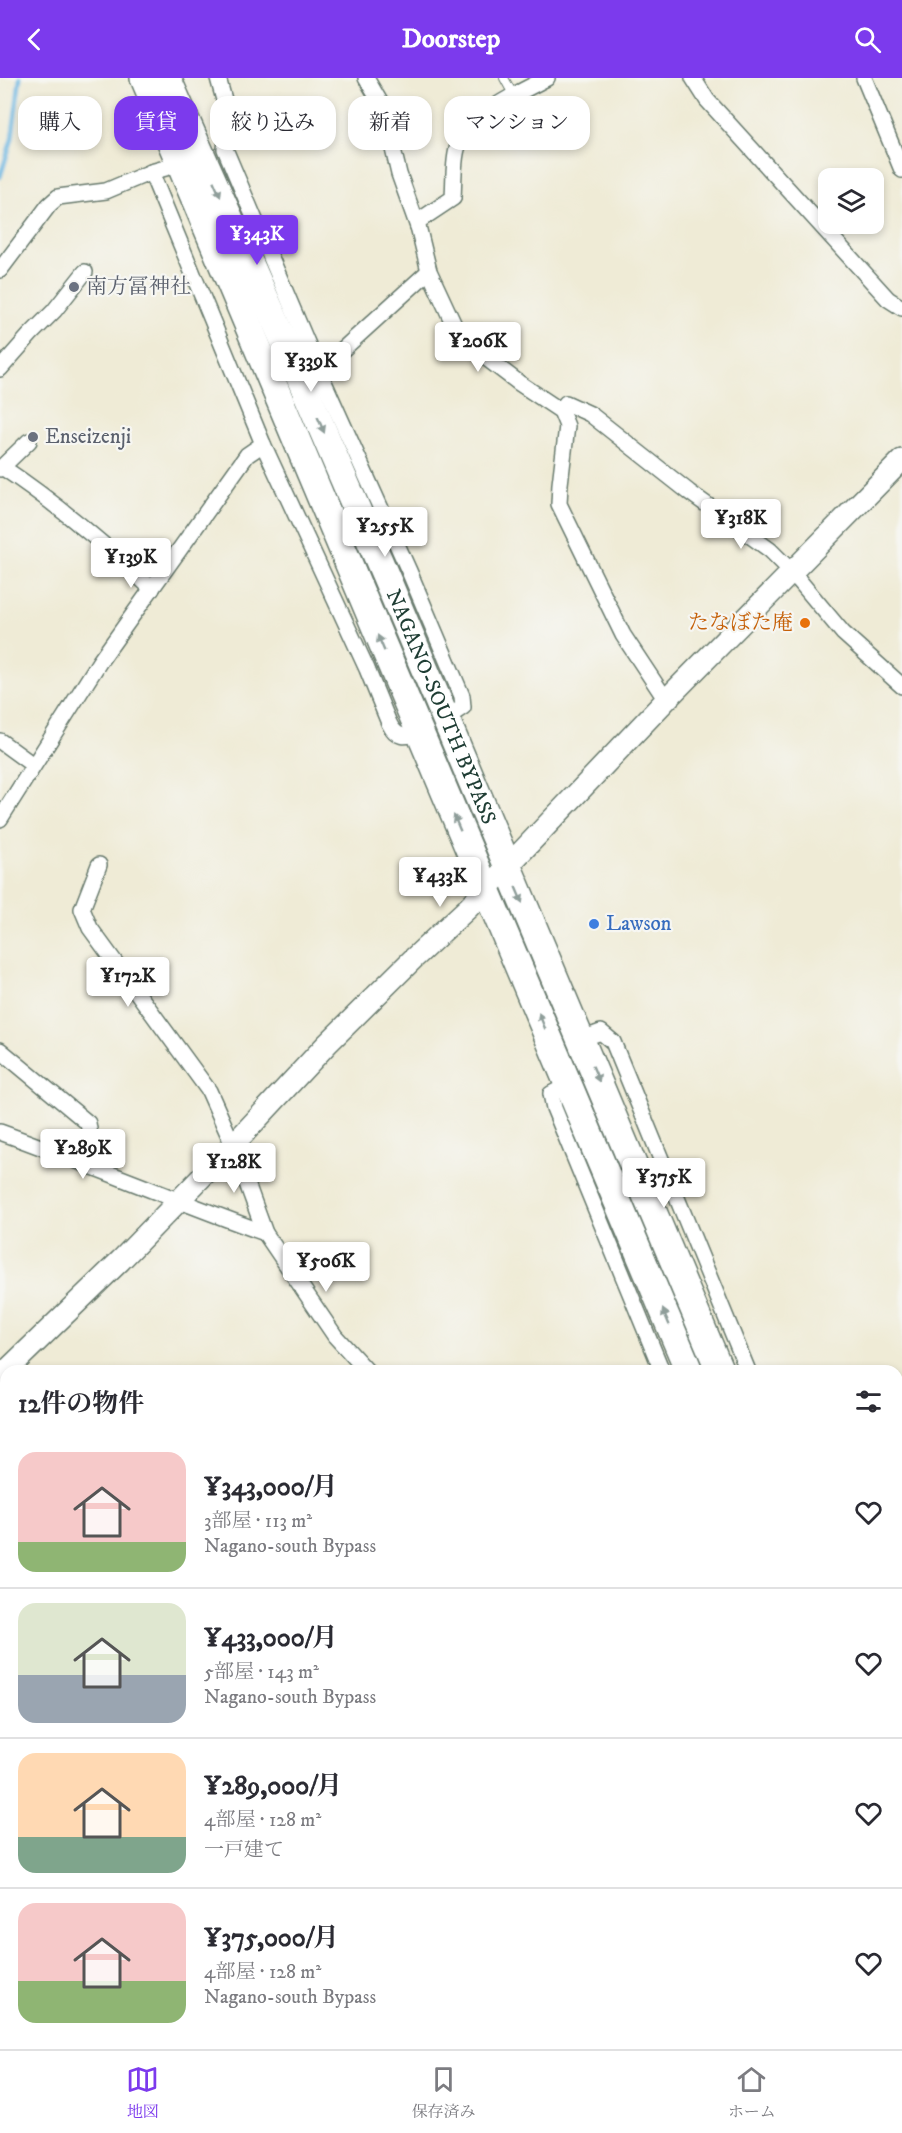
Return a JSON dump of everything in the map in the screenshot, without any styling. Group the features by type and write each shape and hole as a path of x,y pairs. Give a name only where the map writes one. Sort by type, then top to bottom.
{"highway":[{"name":"NAGANO-SOUTH BYPASS","path":"144,78 203,157 419,732 686,1365"},
{"name":"NAGANO-SOUTH BYPASS","path":"167,78 350,493 718,1365"}],"street":[{"path":"0,270 49,205 58,197 106,191 151,172 203,157 229,118 218,78"},
{"path":"366,78 383,107 399,174 418,227 429,271 460,338 561,411 567,426 559,504 623,635 666,700"},
{"path":"514,96 547,78"},
{"path":"693,78 707,100 838,246 888,299 902,308"},
{"path":"864,78 902,170"},
{"path":"418,227 417,222 453,198 458,150"},
{"path":"203,157 319,371 409,571 462,696 464,707 444,719"},
{"path":"151,172 263,444 367,669 393,731 400,736 407,737 419,732"},
{"path":"319,371 429,271"},
{"path":"0,369 54,311 85,273"},
{"path":"561,411 566,403 590,414 689,492 770,550 792,572 843,633 902,686"},
{"path":"28,441 1,468 24,481 116,555 152,589"},
{"path":"0,819 100,661 247,455 263,444"},
{"path":"12,1365 121,1260 327,1044 468,908 666,700 902,460"},
{"path":"0,741 33,765"},
{"path":"99,865 82,909 90,928 208,1091 233,1145 265,1233 335,1336 361,1365"},
{"path":"582,1039 601,1032 613,1042 746,1365"},
{"path":"0,1050 88,1123 94,1166"},
{"path":"568,1085 551,1094 554,1108 660,1365"},
{"path":"0,1132 265,1233"}],"lane":[{"path":"504,78 514,96"}],"waterway":[{"path":"0,177 12,139 20,78"}],"place":[{"name":"南方冨神社","path":"74,287"},
{"name":"Enseizenji","path":"33,437"},
{"name":"たなぼた庵","path":"805,623"},
{"name":"Lawson","path":"594,924"}]}
